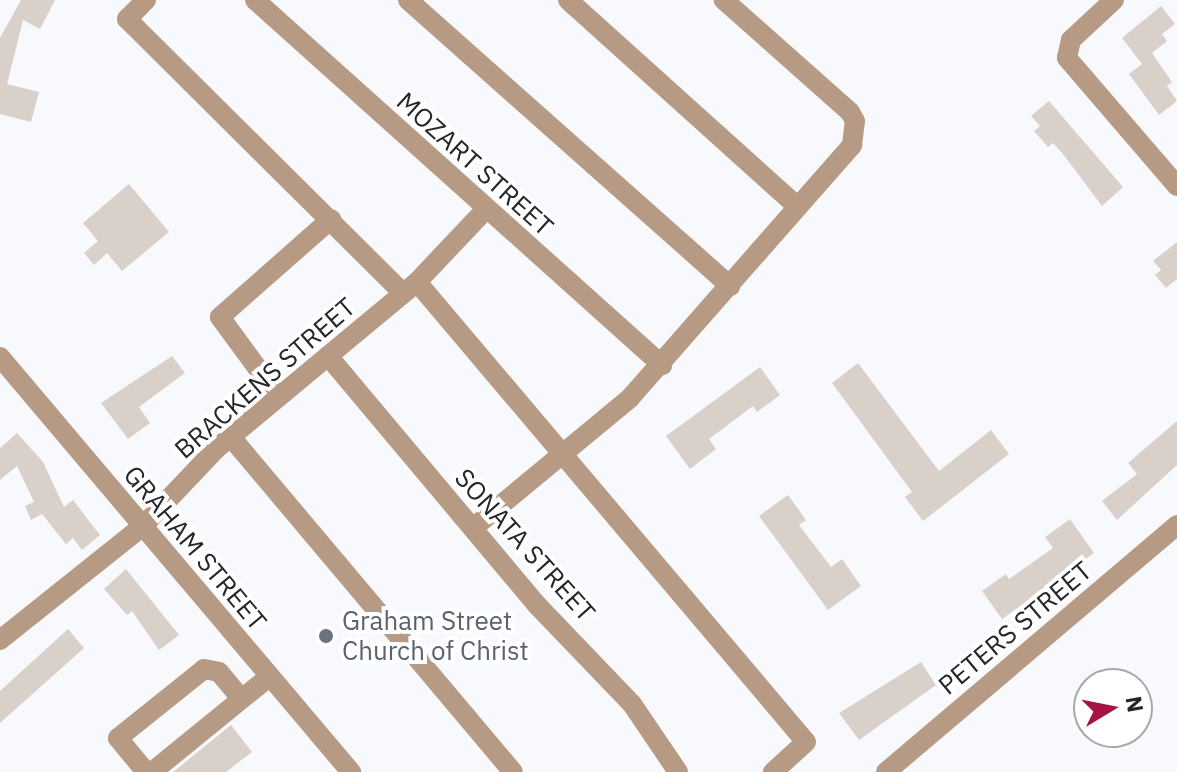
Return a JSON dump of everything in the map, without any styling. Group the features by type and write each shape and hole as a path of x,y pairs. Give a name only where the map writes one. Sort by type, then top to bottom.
{"street":[{"path":"146,0 127,19 331,219 410,287 563,453 806,742 773,772"},
{"name":"MOZART STREET","path":"255,0 485,210 662,365"},
{"path":"408,0 730,286"},
{"path":"568,0 798,207"},
{"path":"473,528 662,365 852,145 855,121 724,0"},
{"path":"1114,0 1071,40 1067,58 1177,186"},
{"name":"BRACKENS STREET","path":"0,640 143,526 230,436 410,287 485,210"},
{"path":"278,396 220,317 331,219"},
{"name":"SONATA STREET","path":"328,356 537,605 632,704 678,772"},
{"name":"GRAHAM STREET","path":"0,357 351,772"},
{"path":"230,436 513,772"},
{"name":"PETERS STREET","path":"886,772 1177,525"},
{"path":"146,772 118,738 204,669 219,672 242,699"},
{"path":"152,772 270,676"}],"building":[{"path":"21,0 55,0 40,29 23,20 7,84 39,92 31,122 0,114 0,38"},
{"path":"1161,6 1175,24 1162,34 1167,41 1152,53 1172,82 1167,86 1177,101 1159,115 1129,74 1142,64 1122,38"},
{"path":"1049,101 1123,187 1102,206 1063,154 1053,143 1048,147 1034,131 1040,126 1031,116"},
{"path":"129,184 169,232 122,271 107,253 94,265 84,253 98,241 83,223"},
{"path":"1177,242 1177,279 1166,288 1155,275 1161,270 1153,261"},
{"path":"172,356 185,373 139,407 150,423 128,439 101,403"},
{"path":"858,363 939,471 991,430 1009,454 923,521 905,497 912,492 832,383"},
{"path":"760,367 780,395 757,412 753,406 709,439 716,449 690,469 666,436"},
{"path":"1177,421 1177,465 1117,520 1102,501 1137,474 1128,463"},
{"path":"17,433 43,462 64,507 73,500 100,535 82,550 73,538 66,544 42,514 31,520 25,506 34,502 17,466 0,480 0,448"},
{"path":"788,495 806,520 799,525 831,567 842,559 861,586 828,610 759,516"},
{"path":"1070,519 1094,553 1002,619 982,591 1006,574 1009,579 1053,548 1045,537"},
{"path":"126,569 179,635 159,650 132,611 127,615 104,589"},
{"path":"68,629 84,648 0,723 0,691"},
{"path":"921,662 936,685 859,740 839,713"},
{"path":"231,725 252,752 226,772 173,772"}],"place":[{"name":"Graham Street Church of Christ","path":"326,636"}]}
